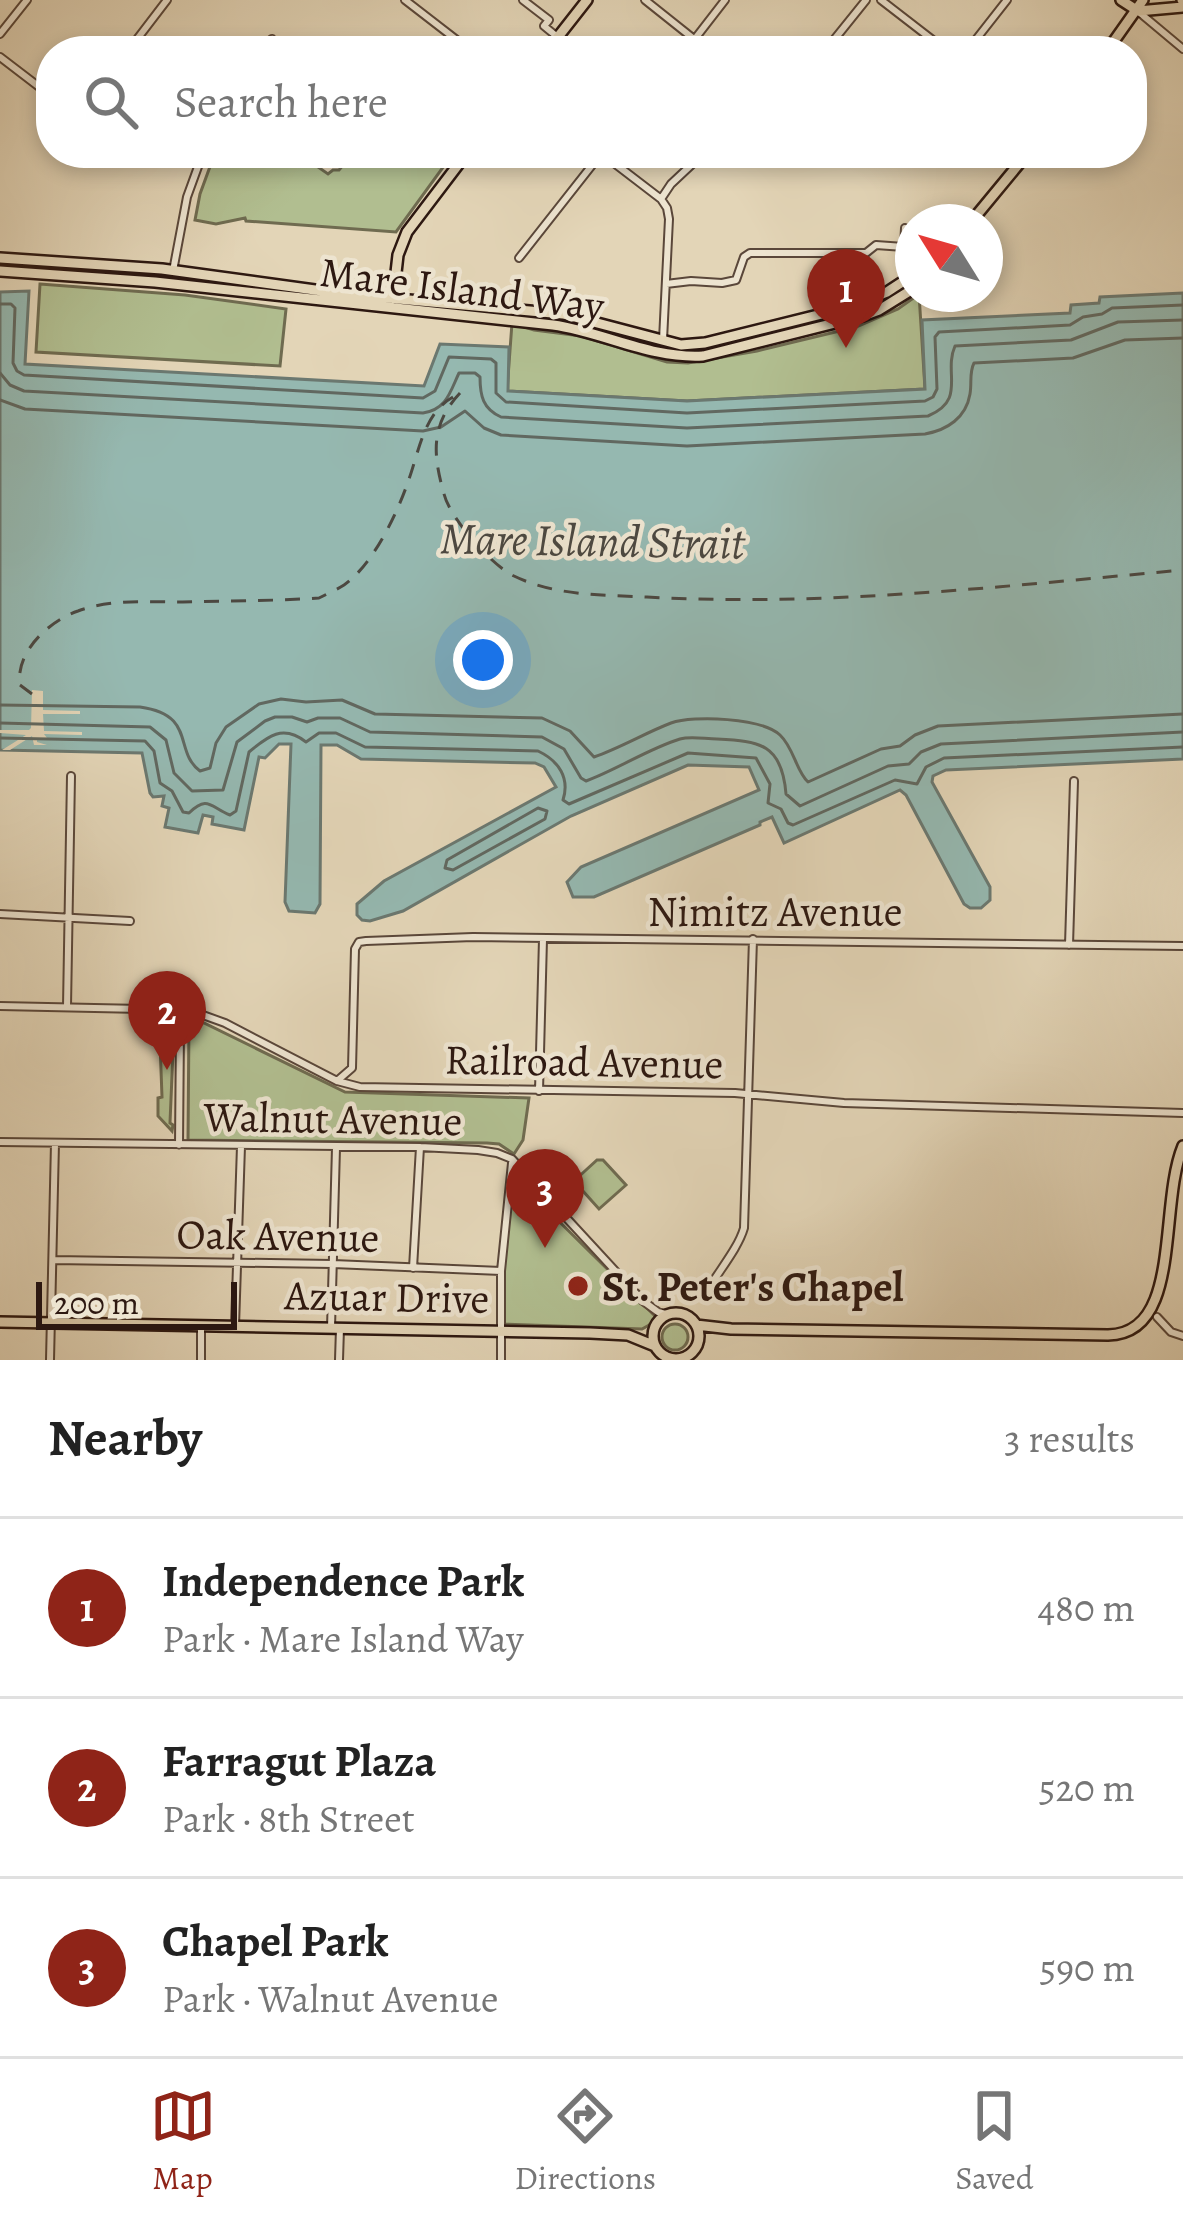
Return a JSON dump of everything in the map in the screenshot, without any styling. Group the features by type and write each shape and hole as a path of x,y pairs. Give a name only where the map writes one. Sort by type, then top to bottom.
{"main road":[{"path":"564,36 587,0"},
{"path":"1120,0 1183,3"},
{"path":"1119,36 1144,4"},
{"path":"393,304 398,255 407,232 456,168"},
{"path":"986,204 1016,168"},
{"name":"Mare Island Way","path":"0,258 172,270 569,327 703,356 863,316 895,297"},
{"name":"Mare Island Way","path":"0,271 393,304"},
{"path":"731,1328 676,1359 661,1353 653,1335 656,1325 669,1315 685,1315 696,1325 731,1328 1113,1335 1142,1329 1157,1317 1171,1287 1183,1146"},
{"name":"Azuar Drive","path":"0,1322 628,1336 645,1340 661,1353"},
{"name":"Azuar Drive","path":"628,1336 656,1325"},
{"path":"696,1325 698,1343"}],"street":[{"path":"0,34 27,0"},
{"path":"139,36 167,0"},
{"path":"405,0 452,36"},
{"path":"523,0 549,20 544,26 557,36"},
{"path":"645,0 689,36"},
{"path":"697,36 725,0"},
{"path":"837,36 866,0"},
{"path":"881,0 928,36"},
{"path":"979,36 1007,0"},
{"path":"1144,4 1183,49"},
{"path":"0,57 36,85"},
{"path":"172,284 187,197 198,168"},
{"path":"519,257 590,168"},
{"path":"621,168 667,208 663,349"},
{"path":"661,199 688,168"},
{"path":"666,284 736,280 750,253 866,254 876,245 895,246"},
{"path":"68,1008 70,776"},
{"path":"1069,945 1074,781"},
{"path":"0,914 130,921"},
{"name":"Nimitz Avenue","path":"337,1081 352,1068 355,949 359,942 472,937 1183,946"},
{"path":"539,1091 543,938"},
{"path":"706,1293 744,1228 753,939"},
{"name":"Railroad Avenue","path":"0,1006 189,1010 213,1017 337,1081 374,1088 747,1094 844,1103 1183,1113"},
{"path":"177,1010 179,1145"},
{"name":"Walnut Avenue","path":"0,1142 420,1147 497,1153 512,1159 643,1301 669,1315"},
{"path":"50,1360 55,1143"},
{"path":"235,1326 241,1146"},
{"path":"413,1268 420,1147"},
{"path":"336,1148 333,1264 339,1360"},
{"path":"501,1360 501,1271 512,1159"},
{"name":"Oak Avenue","path":"52,1260 501,1271"},
{"path":"1157,1317 1171,1332 1183,1336"},
{"path":"201,1326 201,1360"}],"green space":[{"path":"210,168 319,168 328,174 341,168 443,168 396,232 245,218 216,224 195,220"},
{"path":"40,284 185,295 286,309 280,366 36,352"},
{"path":"895,310 920,312 925,389 687,401 507,391 512,323 581,336 667,362 688,363 856,327"},
{"path":"189,1020 345,1092 529,1098 523,1140 514,1154 499,1144 487,1143 188,1140"},
{"path":"170,1025 174,1028 172,1131 158,1116 160,1043"},
{"path":"603,1160 626,1185 599,1209 574,1181"},
{"path":"516,1179 656,1317 651,1324 642,1329 503,1324 505,1236 511,1183"},
{"path":"675,1324 688,1337 675,1350 662,1337"}],"water":[{"name":"Mare Island Strait","path":"29,291 25,364 424,386 440,344 509,347 508,391 687,401 925,389 922,320 1070,313 1071,305 1099,303 1100,297 1183,293 1183,759 946,770 933,776 932,782 990,887 990,900 981,908 964,904 900,790 784,843 772,817 594,897 573,897 567,882 581,867 759,790 749,767 688,765 571,816 403,911 370,921 357,915 357,904 384,881 556,787 544,767 535,763 361,759 337,745 321,745 320,904 315,913 289,911 285,902 291,744 279,744 265,758 259,757 244,830 212,824 213,817 203,815 198,833 165,827 169,808 162,806 164,796 150,793 142,753 0,750 0,292"}],"pier":[{"path":"32,690 43,691 43,710 80,711 43,714 44,731 82,735 37,738 47,745 34,745 32,736 2,750 26,735 0,730 31,728"}],"ferry route":[{"path":"460,393 443,417 437,441 448,504 494,562 514,576 546,587 613,596 781,599 915,593 1183,570"},
{"path":"32,694 20,685 29,650 56,622 78,611 128,602 319,598 344,585 365,565 383,537 429,423 453,397"}],"place":[{"name":"Independence Park","path":"846,348"},
{"name":"Farragut Plaza","path":"167,1070"},
{"name":"Chapel Park","path":"545,1248"},
{"name":"St. Peter's Chapel","path":"578,1286"}]}
